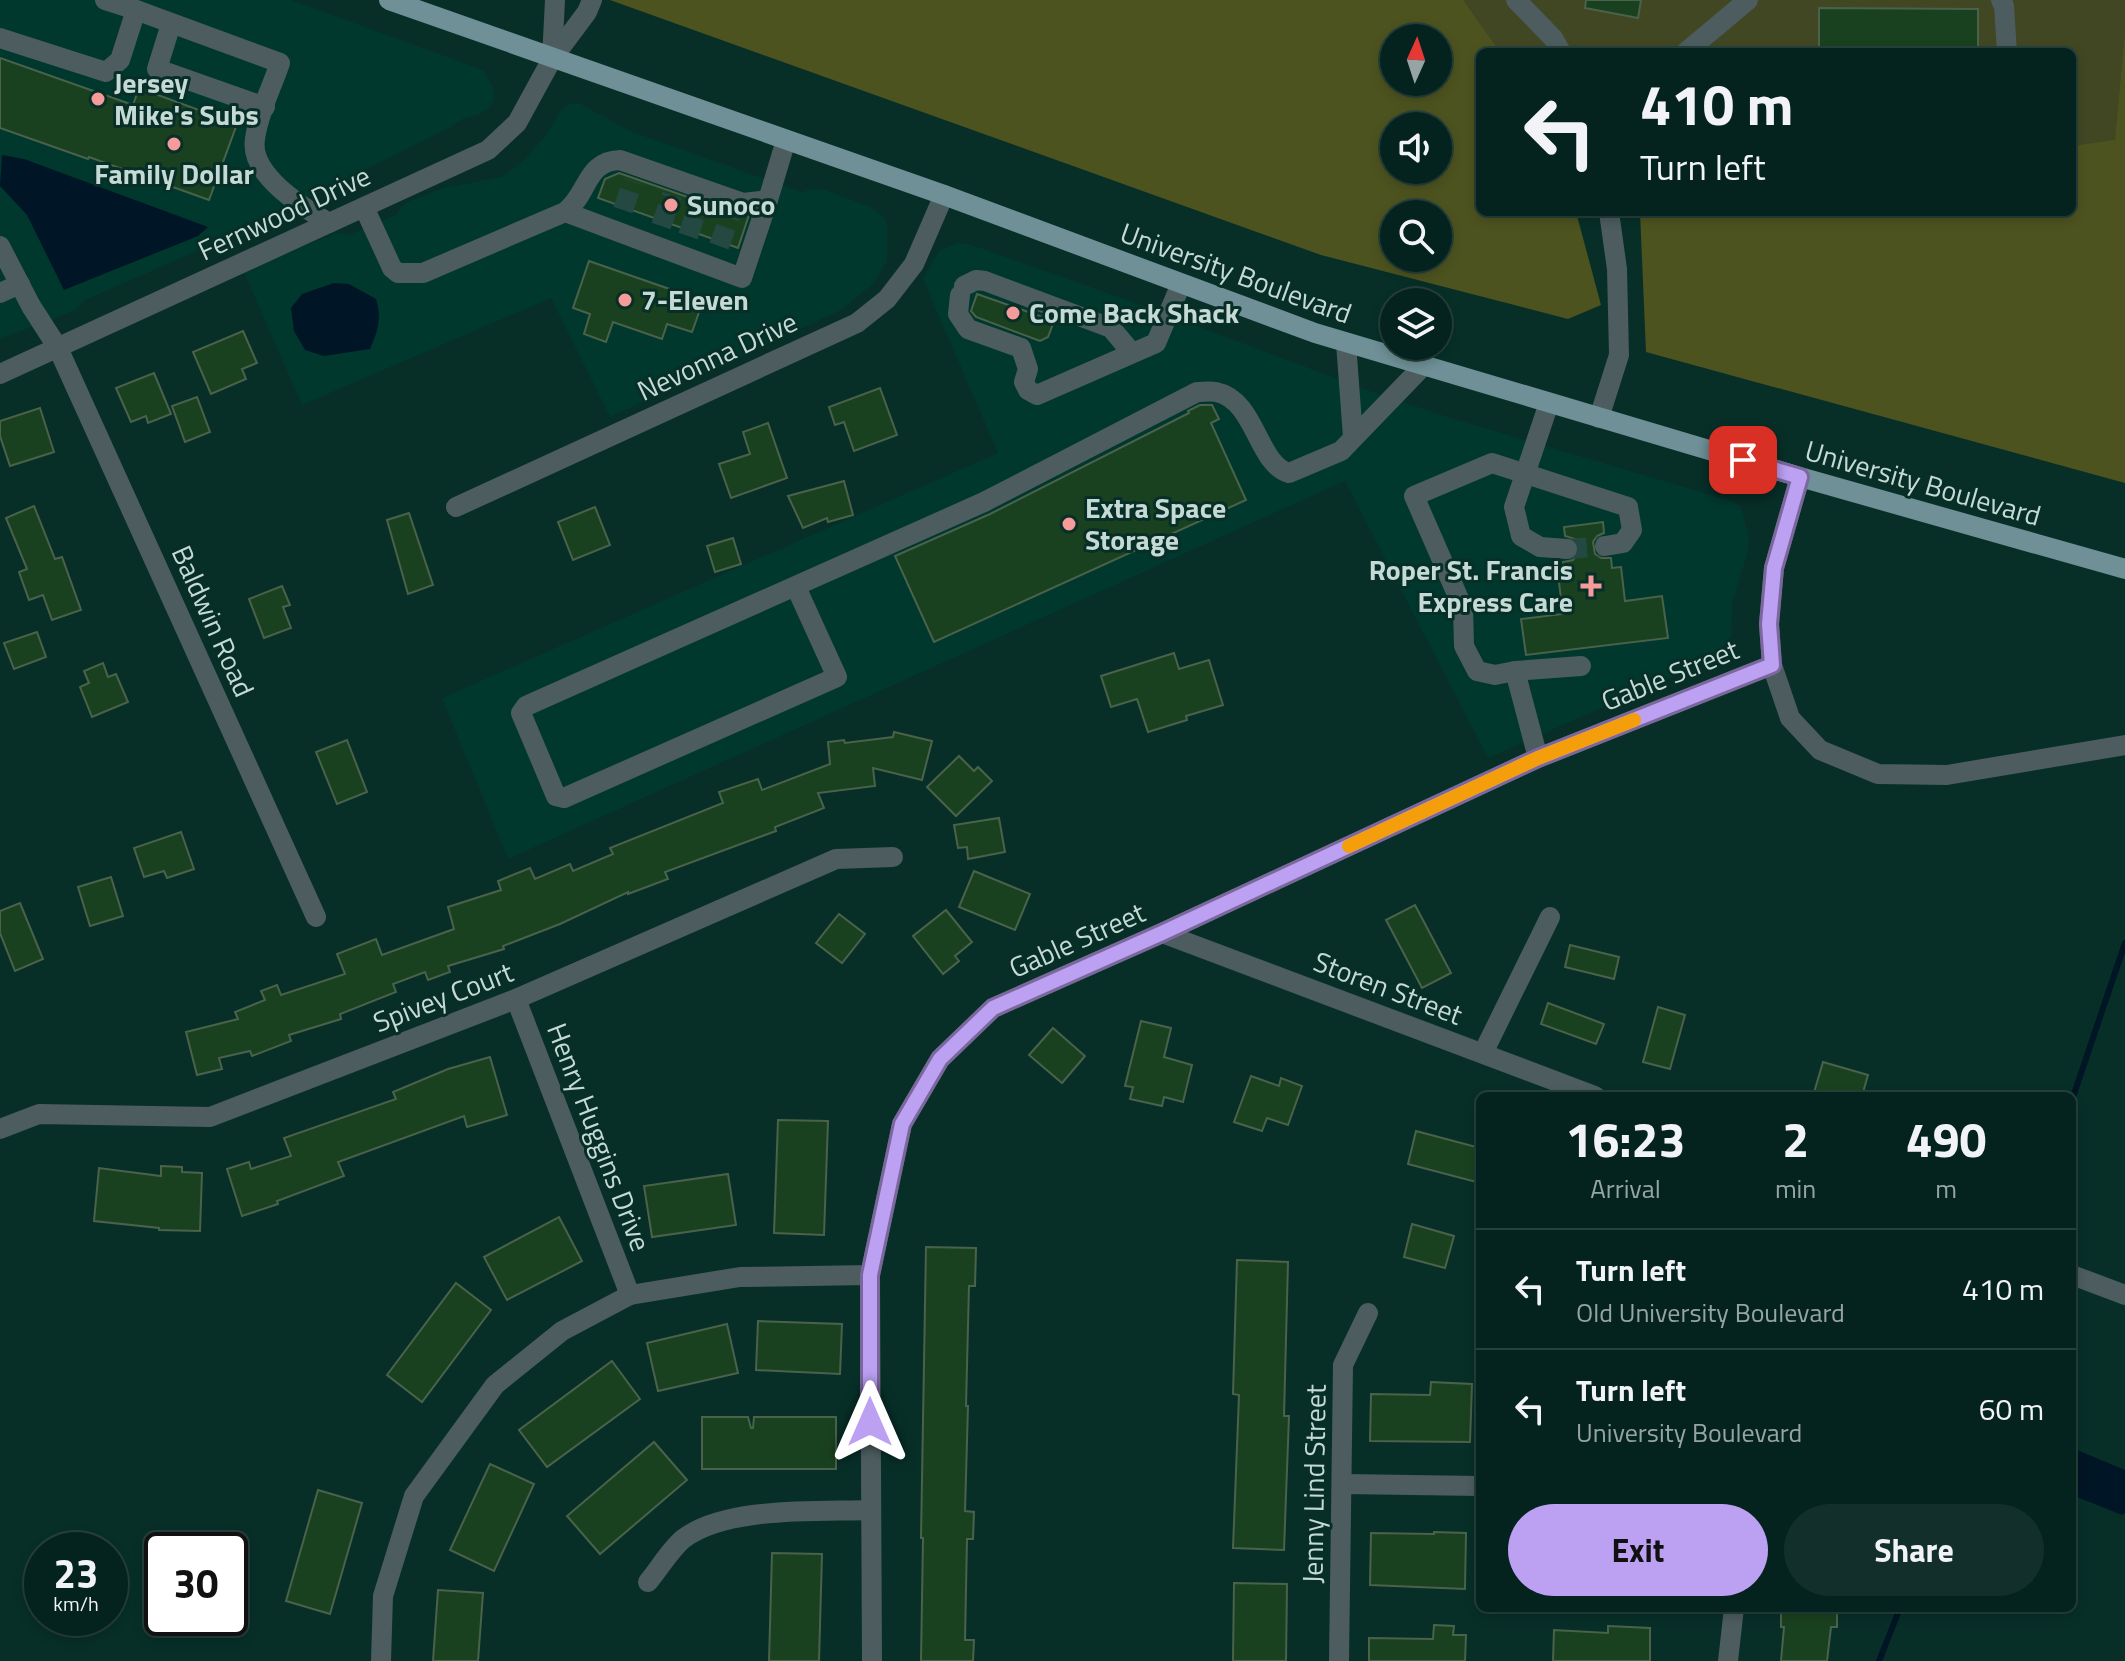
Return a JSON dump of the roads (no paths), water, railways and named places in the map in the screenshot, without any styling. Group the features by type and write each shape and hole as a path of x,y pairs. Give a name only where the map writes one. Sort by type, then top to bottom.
{"main road":[{"name":"University Boulevard","path":"389,0 944,195 1346,343 2125,569"}],"street":[{"path":"105,0 280,63 254,141 259,165 288,196 329,223"},
{"name":"Fernwood Drive","path":"552,59 555,0"},
{"name":"Fernwood Drive","path":"0,374 488,150 517,123 552,59 587,12 592,0"},
{"path":"1516,0 1559,48"},
{"path":"1691,48 1748,0"},
{"path":"2001,0 2007,48"},
{"path":"0,38 106,72 120,60 136,10"},
{"path":"171,24 157,69 265,107"},
{"path":"565,212 616,231 657,235 684,245 712,266 742,278 786,140"},
{"path":"364,207 392,268 398,273 409,274 434,270 565,212 574,205 593,171 600,165 620,160 636,174 733,208 768,200"},
{"name":"Nevonna Drive","path":"456,507 857,323 887,299 914,264 944,195"},
{"path":"616,231 623,210"},
{"path":"1599,418 1619,355 1617,269 1610,216"},
{"name":"Baldwin Road","path":"0,246 58,348 316,917"},
{"path":"712,266 719,246"},
{"path":"1132,353 1111,328 985,281 976,280 962,290 957,304 961,321 968,329 1021,348 1028,369 1024,382 1028,390 1037,395 1156,343 1181,284"},
{"path":"0,293 20,284"},
{"path":"1346,343 1353,437"},
{"path":"796,587 837,677 564,798 556,796 521,713 526,706 984,502 1197,392 1217,392 1236,401 1272,460 1281,471 1289,473 1341,451 1423,366"},
{"path":"1549,403 1514,507 1521,536 1540,547 1567,549"},
{"path":"1581,666 1495,675 1477,671 1464,646 1463,608 1414,496 1492,463 1628,507 1632,530 1623,543 1605,546"},
{"path":"1800,477 1774,568 1769,624 1772,665 1790,718 1820,750 1878,774 1947,775 2125,745"},
{"name":"Gable Street","path":"872,1661 870,1275 902,1124 940,1059 993,1008 1538,758 1772,665"},
{"path":"1515,671 1538,758"},
{"name":"Spivey Court","path":"0,1129 39,1114 210,1117 516,999 836,859 893,857"},
{"path":"1483,1053 1550,917"},
{"name":"Storen Street","path":"1162,933 1585,1092"},
{"name":"Henry Huggins Drive","path":"516,999 630,1295"},
{"path":"381,1661 383,1596 414,1496 495,1385 562,1331 630,1295 740,1277 870,1275"},
{"path":"2076,1277 2125,1295"},
{"name":"Jenny Lind Street","path":"1339,1661 1343,1365 1368,1313"},
{"path":"1343,1484 1476,1486"},
{"path":"648,1582 683,1539 722,1521 766,1514 870,1510"},
{"path":"1728,1661 1734,1612"}],"water":[{"path":"2,155 24,159 208,227 198,236 64,290 27,215 0,186"},
{"path":"334,283 349,284 376,299 378,324 370,349 324,356 305,350 294,331 291,308 302,294"},
{"path":"2076,1450 2125,1470 2125,1513 2122,1515 2076,1497"}],"waterway":[{"path":"2075,1092 2125,943"},
{"path":"1879,1661 1898,1612"}],"tunnel":[{"path":"623,210 633,181"},
{"path":"661,226 672,195"},
{"path":"688,236 699,204"},
{"path":"719,246 730,216"},
{"path":"1567,549 1605,546"}],"place":[{"name":"Jersey Mike's Subs","path":"98,99"},
{"name":"Family Dollar","path":"174,144"},
{"name":"Sunoco","path":"671,205"},
{"name":"7-Eleven","path":"625,300"},
{"name":"Come Back Shack","path":"1013,313"},
{"name":"Extra Space Storage","path":"1069,524"},
{"name":"Roper St. Francis Express Care","path":"1591,586"}]}
